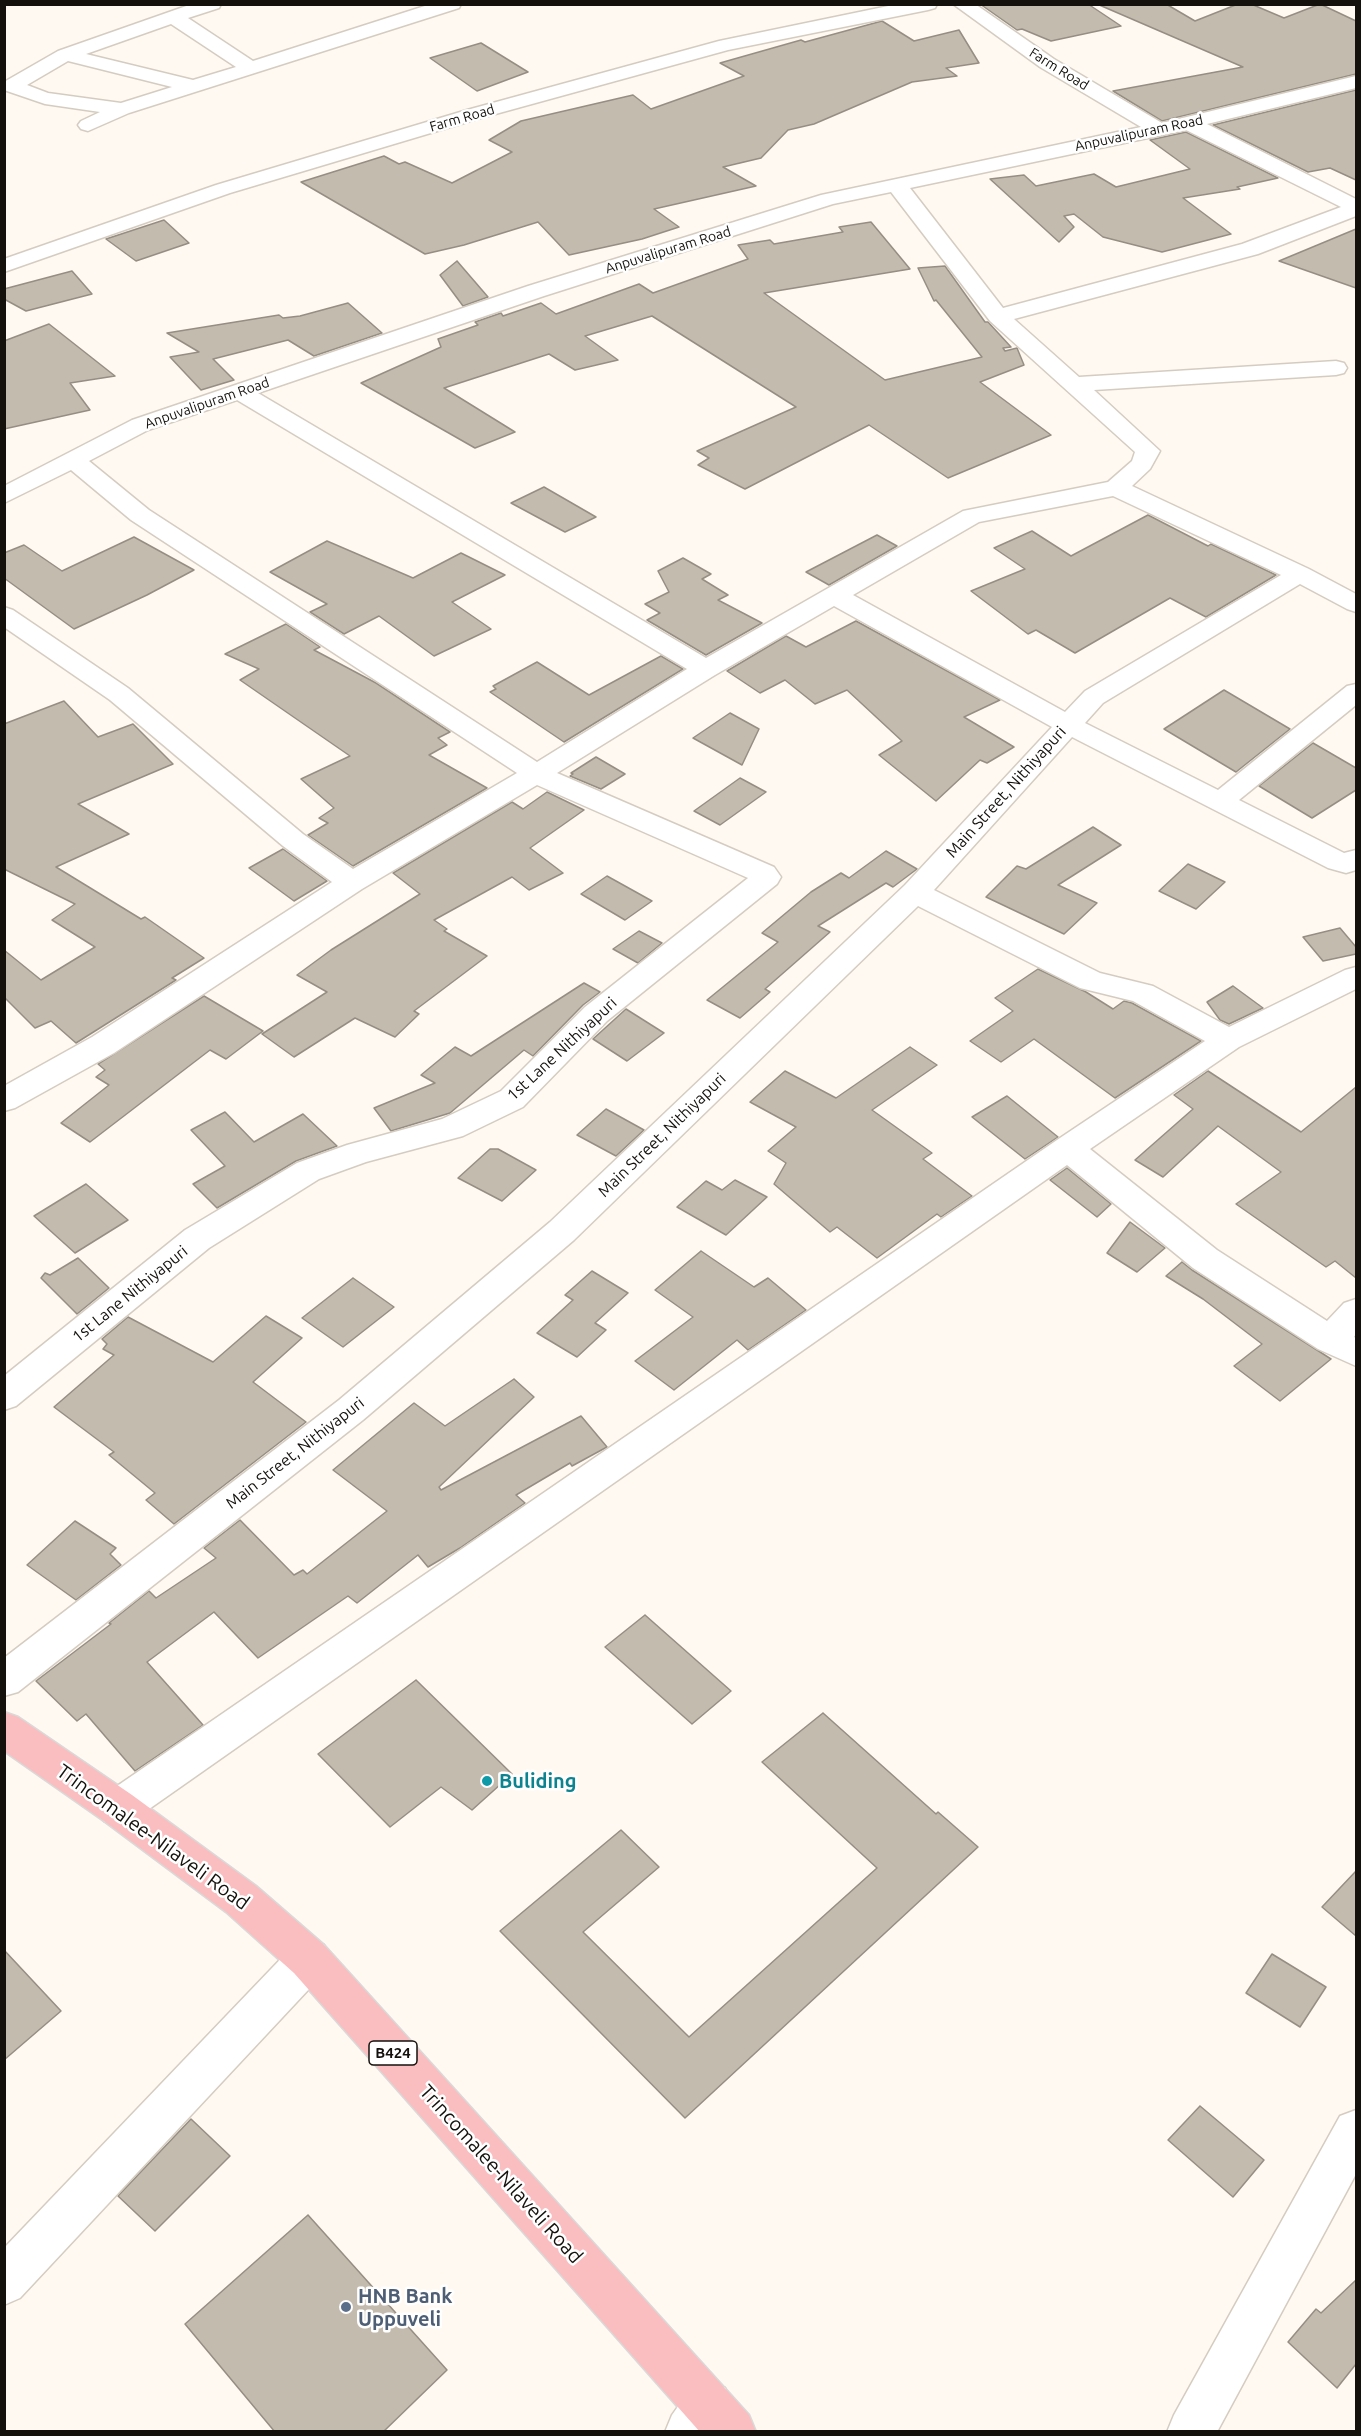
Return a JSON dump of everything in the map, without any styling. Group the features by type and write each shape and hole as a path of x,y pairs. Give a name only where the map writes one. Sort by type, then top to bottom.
{"main road":[{"name":"Trincomalee-Nilaveli Road","path":"4,1729 118,1808 241,1899 309,1959 710,2423"}],"street":[{"path":"122,109 45,99 11,86 64,55 212,4"},
{"path":"88,125 122,109 452,4"},
{"name":"Farm Road","path":"4,266 223,189 474,114 726,45 928,4"},
{"name":"Farm Road","path":"962,4 1047,63 1159,129"},
{"path":"173,17 251,68"},
{"path":"64,55 194,86"},
{"name":"Anpuvalipuram Road","path":"4,496 141,425 536,291 828,199 1189,123 1356,82"},
{"path":"1189,123 1356,208"},
{"path":"4,1100 103,1045 352,882 536,774 706,669 972,516 1116,488 1142,464 1148,451 998,316 896,184"},
{"path":"998,316 1250,249 1356,208"},
{"path":"1076,384 1336,368"},
{"path":"239,391 706,669"},
{"path":"72,459 140,515 473,730 536,774"},
{"path":"1116,488 1300,574 1356,604"},
{"name":"Main Street, Nithiyapuri","path":"4,1680 351,1410 562,1231 915,892 1094,697 1300,574"},
{"path":"833,595 1067,724 1338,862 1346,864 1356,859"},
{"path":"4,615 119,694 293,840 352,882"},
{"path":"1221,801 1356,692"},
{"name":"1st Lane Nithiyapuri","path":"4,1396 197,1239 308,1171 358,1153 452,1128 512,1099 596,1014 767,877 764,873 536,774"},
{"path":"915,892 1090,981 1142,993 1228,1040"},
{"path":"118,1808 1068,1148 1228,1040 1356,977"},
{"path":"1068,1148 1205,1259 1343,1347 1356,1312"},
{"path":"4,2282 309,1959"},
{"path":"1191,2432 1356,2131"}],"building":[{"path":"980,4 1088,4 1121,26 1051,41 1022,29 1017,30"},
{"path":"1097,4 1166,4 1195,21 1238,4 1251,4 1284,18 1320,4 1356,21 1356,74 1162,121 1113,91 1243,67"},
{"path":"882,21 914,41 959,30 979,63 946,68 957,76 912,82 814,124 788,130 761,158 723,167 756,186 654,209 679,227 642,239 569,255 538,222 464,245 425,254 301,182 384,156 399,164 405,162 452,183 512,152 489,140 521,121 633,95 651,109 744,76 720,63 801,40 805,42"},
{"path":"481,43 528,72 477,91 430,58"},
{"path":"1356,90 1356,180 1330,168 1308,172 1213,125"},
{"path":"1186,132 1278,178 1237,187 1240,189 1183,198 1231,234 1162,252 1103,237 1074,214 1064,216 1074,227 1059,242 990,179 1024,175 1036,186 1094,174 1116,187 1190,169 1150,140"},
{"path":"164,220 189,243 136,261 106,239"},
{"path":"871,222 910,269 764,293 885,380 982,357 936,300 934,301 918,268 945,266 985,322 988,322 1011,347 1003,348 1005,351 1017,348 1024,365 980,382 1051,435 948,478 869,425 745,489 698,465 709,458 697,451 796,407 652,316 585,336 618,360 575,370 549,354 444,388 515,432 475,448 361,383 441,347 438,339 478,325 475,322 501,313 503,316 541,303 556,314 639,284 653,293 748,259 738,245 770,240 774,244 843,232 839,227"},
{"path":"1356,229 1356,288 1279,261"},
{"path":"457,261 488,297 463,306 440,275"},
{"path":"72,271 92,294 26,311 4,299 4,289"},
{"path":"348,303 382,333 314,356 288,340 213,359 234,380 201,390 170,357 199,352 167,333 279,315 283,318 300,316"},
{"path":"49,324 115,376 70,383 90,410 4,429 4,341"},
{"path":"544,487 596,517 565,532 511,503"},
{"path":"1148,515 1208,546 1211,544 1276,575 1206,617 1170,598 1075,653 1036,630 1028,634 971,591 1025,569 994,548 1032,531 1071,556"},
{"path":"877,535 897,546 829,585 806,572"},
{"path":"134,537 194,570 74,629 4,578 4,553 24,545 62,571"},
{"path":"327,541 413,578 461,553 505,575 452,602 491,629 434,656 379,616 344,634 310,612 327,604 270,572"},
{"path":"683,558 711,574 702,579 728,595 718,600 762,623 706,655 647,620 660,613 645,604 669,592 658,571"},
{"path":"856,621 1000,700 964,717 1014,747 987,763 980,760 936,801 879,755 902,741 847,690 815,704 785,680 760,693 727,671 786,636 806,647"},
{"path":"286,624 320,647 314,650 376,683 450,732 438,738 447,745 429,755 487,788 353,866 308,835 328,823 319,818 334,808 301,779 350,756 240,680 259,669 225,654"},
{"path":"661,656 683,669 564,742 490,692 496,689 493,686 537,662 589,695"},
{"path":"1224,690 1290,729 1236,772 1164,729"},
{"path":"64,701 98,737 133,724 173,764 78,804 129,834 56,867 141,919 145,917 204,958 172,978 176,980 76,1043 51,1021 35,1028 4,997 4,950 41,980 95,947 52,920 75,904 4,869 4,724"},
{"path":"730,713 759,729 742,765 693,738"},
{"path":"1313,743 1356,768 1356,790 1312,818 1259,786"},
{"path":"596,757 625,774 601,789 570,776 573,774 571,773"},
{"path":"740,778 766,792 720,825 694,811"},
{"path":"547,792 584,810 530,848 563,873 529,890 512,877 434,920 447,929 444,931 487,956 414,1011 419,1014 395,1037 355,1018 294,1057 262,1034 327,992 297,975 331,950 420,894 393,873 512,802 523,809"},
{"path":"1093,827 1121,845 1058,885 1097,903 1064,934 986,897 1017,866 1026,869"},
{"path":"283,849 327,881 294,901 249,868"},
{"path":"886,851 917,869 893,887 886,883 818,926 830,932 765,989 770,992 740,1018 707,1000 778,942 762,933 811,892 841,873 849,878"},
{"path":"1188,864 1225,882 1196,909 1159,891"},
{"path":"607,876 652,901 625,920 581,894"},
{"path":"1340,928 1356,947 1356,954 1323,961 1303,937"},
{"path":"639,931 662,943 638,963 613,949"},
{"path":"1038,969 1086,992 1113,1009 1124,1001 1132,1003 1201,1041 1115,1098 1034,1039 1001,1062 970,1041 1013,1011 995,998"},
{"path":"584,983 600,992 583,1005 533,1056 524,1050 450,1113 391,1131 374,1108 435,1083 421,1075 455,1047 471,1056"},
{"path":"1233,986 1263,1008 1229,1024 1220,1020 1207,1002"},
{"path":"204,996 263,1031 226,1059 210,1050 90,1142 61,1123 109,1085 96,1077 105,1070 98,1064"},
{"path":"626,1009 664,1033 627,1061 593,1039"},
{"path":"910,1047 937,1065 872,1110 932,1153 923,1159 972,1196 941,1217 937,1214 877,1258 837,1227 830,1232 774,1184 786,1163 768,1151 796,1127 750,1102 785,1071 836,1098"},
{"path":"1208,1071 1301,1132 1356,1087 1356,1278 1335,1261 1326,1267 1236,1204 1281,1172 1218,1126 1163,1177 1135,1160 1193,1109 1174,1095"},
{"path":"1007,1096 1058,1137 1025,1159 972,1117"},
{"path":"606,1109 644,1130 616,1156 577,1135"},
{"path":"225,1112 254,1142 303,1114 337,1146 296,1161 217,1208 193,1184 225,1166 191,1130"},
{"path":"490,1149 498,1149 536,1170 502,1201 458,1178"},
{"path":"1067,1168 1111,1204 1097,1217 1050,1180"},
{"path":"735,1180 767,1197 726,1235 677,1207 706,1181 722,1190"},
{"path":"86,1184 128,1220 75,1253 34,1216"},
{"path":"1130,1222 1165,1248 1137,1272 1107,1253"},
{"path":"701,1251 754,1287 768,1278 806,1310 748,1350 737,1340 674,1390 635,1361 693,1317 655,1290"},
{"path":"78,1258 109,1288 77,1314 41,1278 45,1273 50,1275"},
{"path":"1182,1262 1331,1359 1280,1401 1234,1366 1262,1344 1203,1299 1166,1276"},
{"path":"592,1271 628,1293 595,1323 606,1330 577,1357 537,1333 573,1300 565,1295"},
{"path":"353,1278 394,1307 343,1347 302,1318"},
{"path":"266,1316 302,1338 253,1382 306,1422 174,1524 146,1500 155,1493 109,1455 114,1452 54,1407 114,1355 103,1349 107,1344 102,1339 128,1317 213,1362"},
{"path":"514,1379 534,1397 439,1487 441,1490 581,1416 607,1447 572,1466 570,1463 516,1495 525,1503 460,1548 428,1567 418,1555 357,1603 348,1596 258,1658 214,1612 147,1662 203,1725 135,1771 86,1714 77,1721 36,1681 111,1624 109,1623 149,1591 156,1598 216,1558 204,1548 240,1520 294,1575 303,1570 307,1574 387,1511 333,1470 414,1403 445,1426"},
{"path":"75,1521 116,1548 110,1554 121,1565 76,1600 27,1565"},
{"path":"645,1615 731,1691 692,1724 605,1647"},
{"path":"416,1680 512,1774 472,1810 441,1787 390,1827 318,1754"},
{"path":"823,1713 936,1814 938,1812 978,1847 685,2118 500,1931 621,1830 659,1867 583,1932 689,2037 877,1868 762,1762"},
{"path":"1356,1871 1356,1936 1322,1907"},
{"path":"4,1950 61,2011 4,2060"},
{"path":"1272,1954 1326,1987 1300,2027 1246,1993"},
{"path":"1200,2106 1264,2160 1233,2197 1168,2140"},
{"path":"191,2119 230,2156 155,2231 118,2196"},
{"path":"308,2215 447,2370 383,2432 275,2432 185,2324"},
{"path":"1356,2280 1356,2364 1337,2388 1288,2342 1316,2309 1321,2313"}],"place":[{"name":"Buliding","path":"487,1781"},
{"name":"HNB Bank Uppuveli","path":"346,2307"}]}
